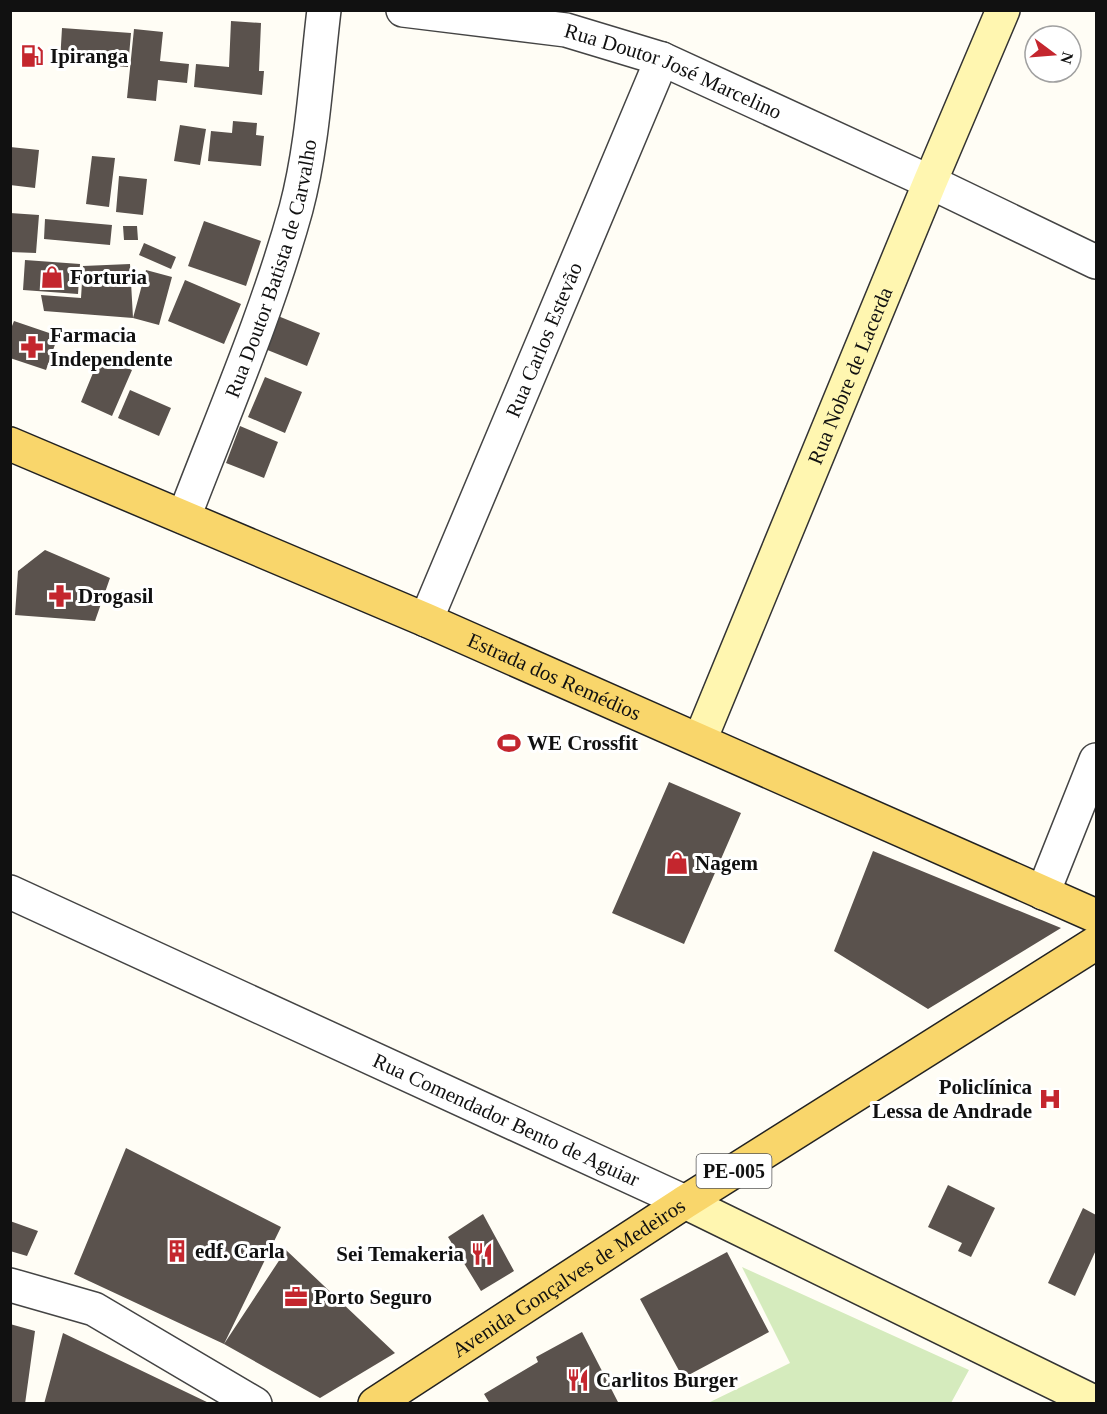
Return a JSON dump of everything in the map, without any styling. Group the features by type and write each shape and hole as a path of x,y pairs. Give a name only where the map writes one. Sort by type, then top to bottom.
{"main road":[{"name":"Estrada dos Remédios","path":"10,444 426,620 1096,916"},
{"name":"Avenida Gonçalves de Medeiros","path":"375,1404 685,1202 1096,943"}],"street":[{"name":"Rua Doutor Batista de Carvalho","path":"184,517 274,284 296,206 309,138 324,10"},
{"name":"Rua Doutor José Marcelino","path":"403,10 566,30 662,59 930,182 1096,262"},
{"name":"Rua Nobre de Lacerda","path":"700,740 1003,10"},
{"name":"Rua Carlos Estevão","path":"426,620 662,59"},
{"path":"1043,893 1096,760"},
{"name":"Rua Comendador Bento de Aguiar","path":"10,892 685,1202 1096,1403"},
{"path":"10,1285 94,1310 255,1404"}],"green space":[{"path":"742,1267 969,1370 951,1403 708,1403 790,1363"}],"building":[{"path":"231,21 261,23 259,71 264,71 262,95 194,87 196,64 229,67"},
{"path":"62,28 131,33 128,67 60,62"},
{"path":"134,29 163,32 160,61 189,64 187,83 158,80 156,101 127,98"},
{"path":"233,121 257,123 256,135 264,136 261,166 208,161 211,131 232,133"},
{"path":"180,125 206,129 200,165 174,161"},
{"path":"10,147 39,150 35,188 10,185"},
{"path":"92,156 115,158 109,207 86,204"},
{"path":"119,176 147,179 143,215 116,212"},
{"path":"10,213 39,215 36,253 10,252"},
{"path":"45,219 112,225 110,245 44,239"},
{"path":"204,221 261,241 246,286 188,266"},
{"path":"123,226 137,226 138,240 124,240"},
{"path":"144,243 176,257 171,269 139,255"},
{"name":"Forturia","path":"25,260 80,264 78,294 23,290"},
{"path":"130,264 133,318 44,311 41,295 81,298 83,266"},
{"path":"146,270 172,277 159,325 133,318"},
{"path":"185,280 241,304 224,344 168,321"},
{"path":"278,316 320,333 307,366 265,349"},
{"name":"Farmacia Independente","path":"14,321 58,336 46,370 10,358 10,331"},
{"path":"100,356 132,370 112,416 81,402"},
{"path":"265,377 302,392 285,433 248,417"},
{"path":"130,390 171,408 159,436 118,418"},
{"path":"240,426 278,442 264,478 226,463"},
{"name":"Drogasil","path":"45,550 110,578 95,621 15,615 18,571"},
{"name":"Nagem","path":"669,782 741,813 684,944 612,913"},
{"path":"873,851 1061,928 928,1009 834,951"},
{"name":"edf. Carla","path":"126,1148 281,1227 224,1344 74,1274"},
{"path":"948,1185 995,1208 971,1257 958,1251 962,1243 928,1227"},
{"path":"1083,1208 1096,1215 1096,1250 1075,1296 1048,1283"},
{"name":"Sei Temakeria","path":"483,1214 514,1271 481,1291 448,1237"},
{"path":"10,1221 38,1231 27,1256 10,1251"},
{"name":"Porto Seguro","path":"286,1250 395,1353 320,1398 224,1344"},
{"path":"727,1252 769,1332 683,1378 640,1299"},
{"path":"10,1324 35,1331 25,1404 10,1404"},
{"name":"Carlitos Burger","path":"582,1332 619,1404 490,1404 484,1394 538,1362 536,1357"},
{"path":"63,1333 211,1404 44,1404"}],"place":[{"name":"Ipiranga","path":"32,56"},
{"name":"Forturia","path":"52,277"},
{"name":"Farmacia Independente","path":"32,347"},
{"name":"Drogasil","path":"60,596"},
{"name":"WE Crossfit","path":"509,743"},
{"name":"Nagem","path":"677,863"},
{"name":"Policlínica Lessa de Andrade","path":"1050,1099"},
{"name":"edf. Carla","path":"177,1251"},
{"name":"Sei Temakeria","path":"482,1254"},
{"name":"Porto Seguro","path":"296,1297"},
{"name":"Carlitos Burger","path":"578,1380"}]}
